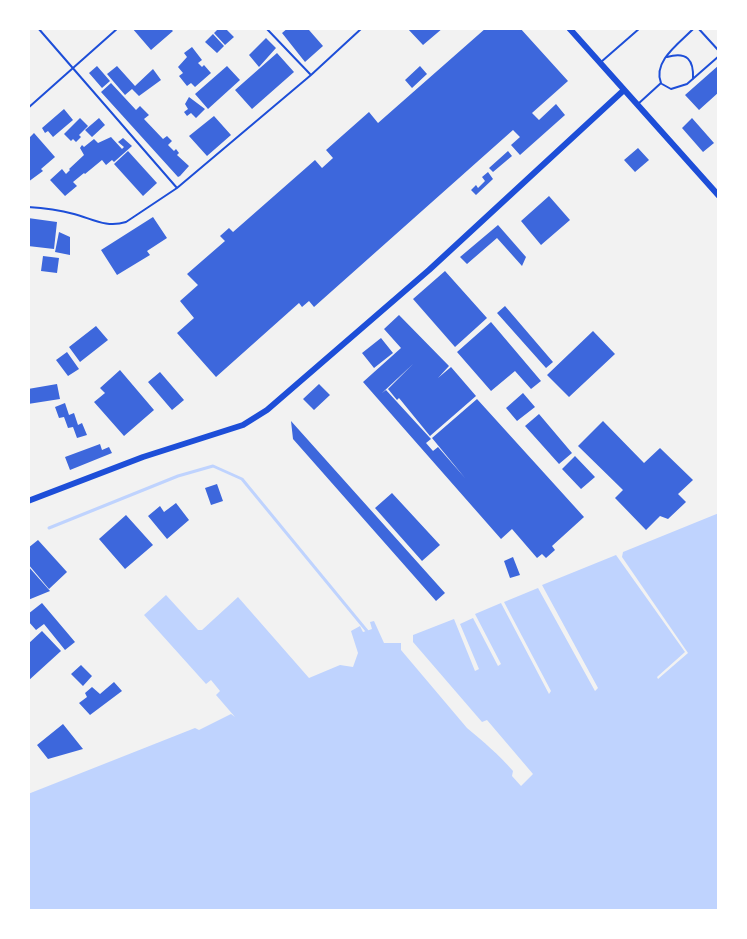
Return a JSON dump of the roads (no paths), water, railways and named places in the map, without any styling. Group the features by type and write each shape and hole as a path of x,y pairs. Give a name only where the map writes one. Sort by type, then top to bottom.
{"street":[{"path":"569,28 719,196"},
{"path":"28,501 143,457 243,425 267,410 429,270 624,90"}],"lane":[{"path":"38,28 177,188"},
{"path":"28,108 118,28"},
{"path":"266,28 311,75"},
{"path":"28,207 65,212 109,225 126,222 177,188 362,28"},
{"path":"600,63 640,28"},
{"path":"696,28 719,53 693,79 674,89 661,83 658,72 666,58 696,28"},
{"path":"666,58 678,54 688,58 693,66 693,79"},
{"path":"637,104 661,83"}],"water":[{"path":"719,513 719,911 28,911 28,794 195,728 199,730 231,714 235,717 216,695 220,691 211,680 206,684 144,615 166,595 198,630 202,630 238,597 309,678 340,665 353,667 358,653 351,631 360,626 363,632 372,629 370,622 374,621 384,643 401,643 401,650 467,728 513,771 512,776 521,786 533,774 487,720 482,722 413,642 413,635 454,619 475,671 479,669 460,624 473,618 498,666 501,664 475,614 501,603 549,694 551,691 504,602 538,588 595,691 598,688 542,585 616,555 685,652 658,679 688,653 622,557 623,552"}],"waterway":[{"path":"49,528 178,476 213,466 242,479 367,631"}]}
